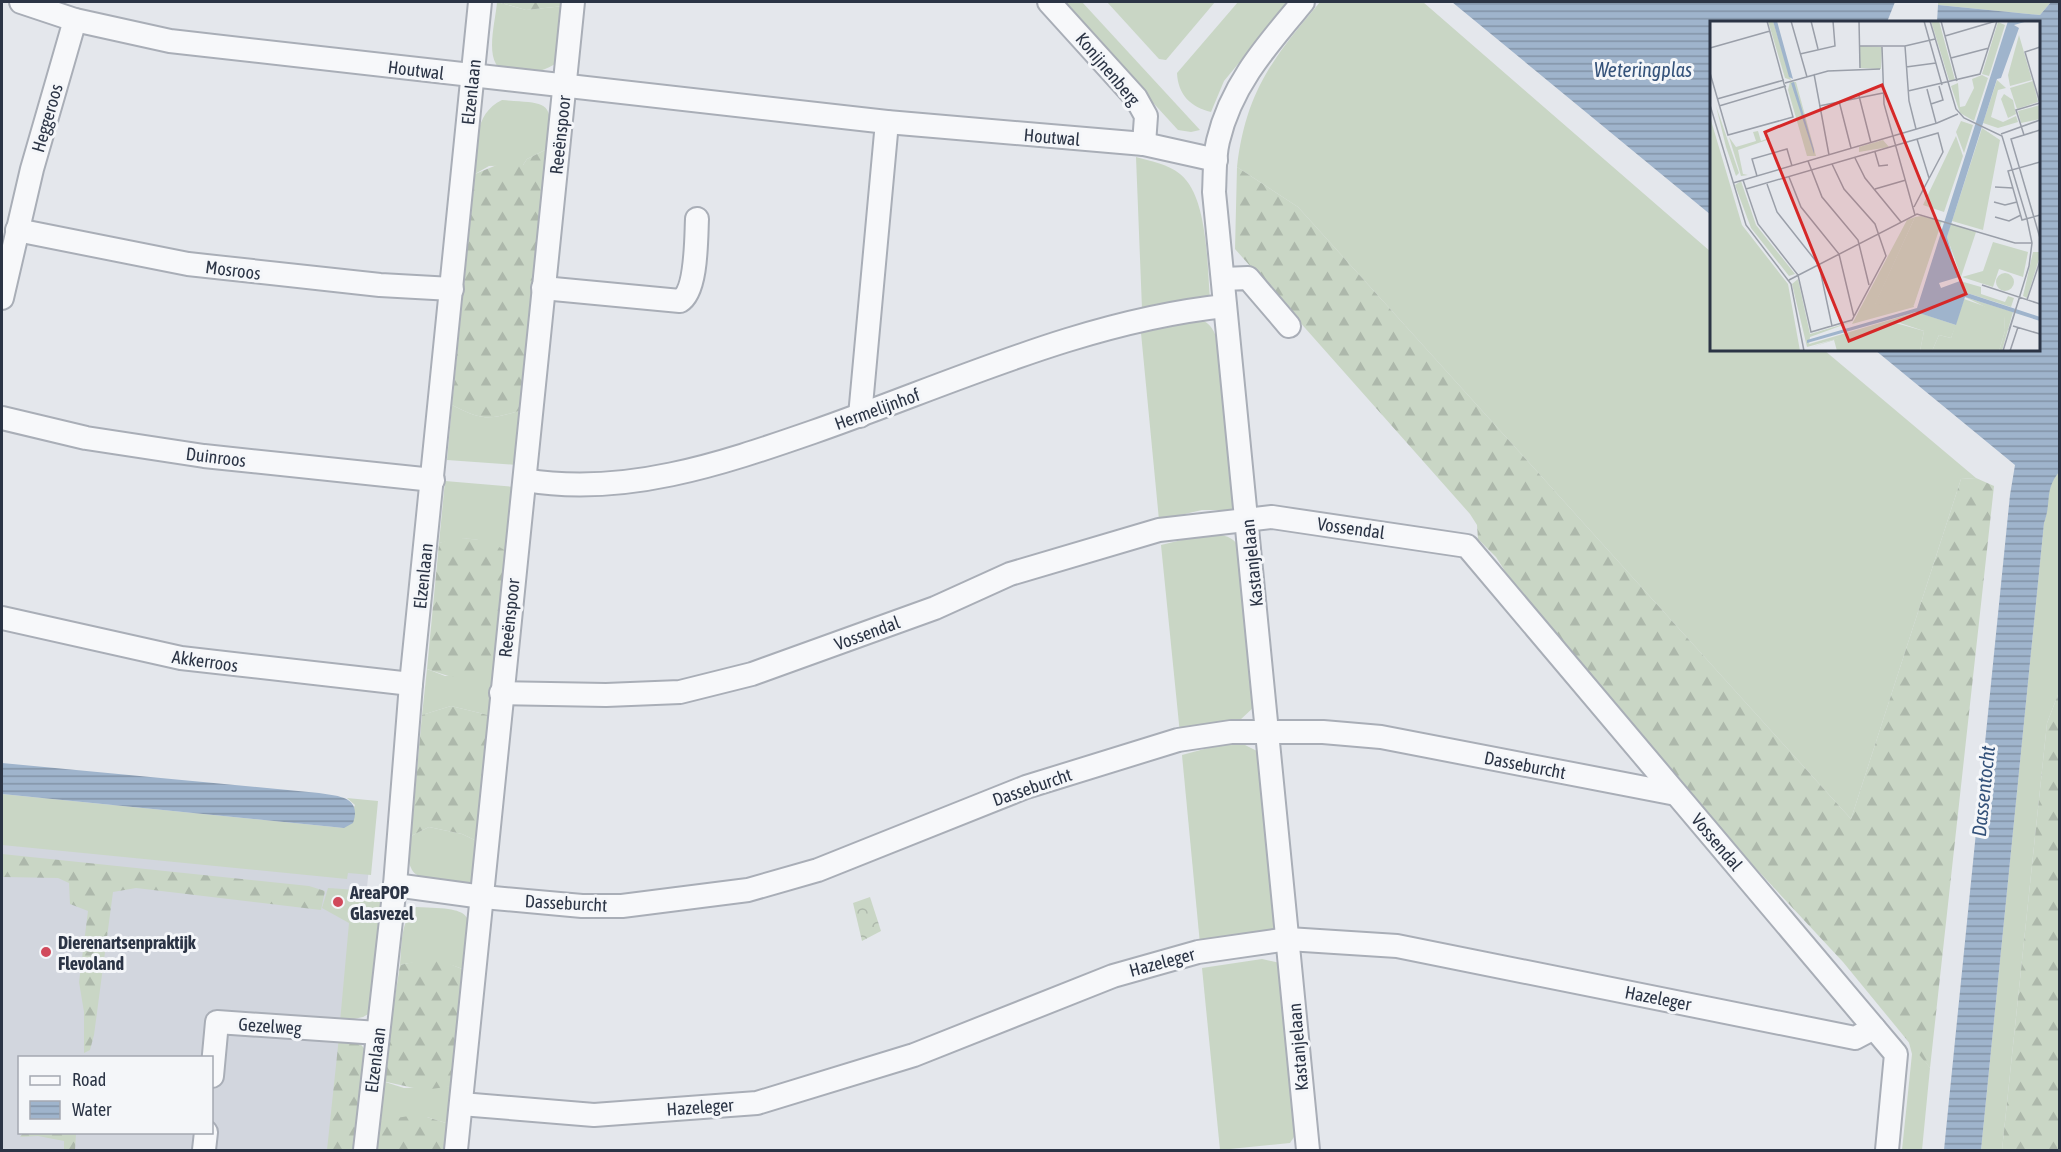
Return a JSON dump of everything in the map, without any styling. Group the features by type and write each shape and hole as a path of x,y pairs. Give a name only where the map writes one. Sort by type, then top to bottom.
{"street":[{"name":"Houtwal","path":"21,2 75,20 170,41 472,77 887,122 1144,144 1216,160"},
{"name":"Elzenlaan","path":"365,1150 395,885 411,684 480,2"},
{"path":"565,86 573,2"},
{"name":"Konijnenberg","path":"1049,2 1136,98 1146,116 1144,144"},
{"name":"Kastanjelaan","path":"1303,2 1254,61 1233,97 1217,143 1214,192 1308,1150"},
{"name":"Heggeroos","path":"2,298 13,219 75,20"},
{"name":"Reeënspoor","path":"456,1150 483,897 501,693 565,86"},
{"path":"860,416 887,122"},
{"name":"Mosroos","path":"13,219 188,264 380,285 452,289"},
{"path":"543,288 680,301 689,292 692,283 697,219"},
{"path":"1223,279 1248,278 1289,326"},
{"name":"Hermelijnhof","path":"525,480 553,485 617,484 734,460 1048,347 1136,320 1225,306"},
{"name":"Duinroos","path":"2,418 86,438 204,456 433,480"},
{"name":"Vossendal","path":"501,693 606,695 680,692 752,674 935,608 1010,574 1159,530 1247,518 1283,518 1467,546 1896,1054 1887,1150"},
{"name":"Akkerroos","path":"2,618 181,658 411,684"},
{"name":"Dasseburcht","path":"395,885 483,897 622,906 748,891 818,870 1026,787 1178,740 1231,732 1268,730 1381,736 1676,794"},
{"name":"Hazeleger","path":"461,1104 594,1115 757,1103 914,1055 1113,976 1198,952 1288,939 1397,946 1855,1038 1874,1028"},
{"name":"Gezelweg","path":"213,1065 217,1022 378,1033"},
{"path":"204,1150 206,1134"}],"shaded area":[{"path":"2,817 370,857 341,1150 2,1150"}],"green space":[{"path":"497,2 526,10 564,6 557,63 534,73 517,75 501,70 493,58 492,50"},
{"path":"498,2 564,2 564,6 526,10"},
{"path":"1061,2 1082,2 1200,130 1191,132 1178,130"},
{"path":"1107,2 1215,2 1166,60 1159,59"},
{"path":"1238,2 1289,2 1224,81 1211,112 1197,107 1187,99 1180,88 1177,73"},
{"path":"1320,2 1423,2 1710,251 1710,351 1825,351 1976,478 1961,479 1851,819 1298,207 1237,167 1241,140 1255,96 1264,77 1288,41"},
{"path":"1938,2 2051,2 2040,15 1938,5"},
{"path":"502,100 529,102 544,107 550,120 549,148 527,159 523,165 489,166 475,174 478,132 481,122 493,106"},
{"path":"549,148 522,410 502,416 479,416 452,405 475,174 504,162 523,165 527,159"},
{"path":"1136,157 1170,168 1180,174 1189,184 1201,214 1207,250 1210,299 1142,309"},
{"path":"1237,167 1298,207 1851,819 1961,479 1976,478 1994,486 1930,1068 1843,962 1749,861 1512,582 1496,557 1478,539 1477,525 1470,514 1235,249"},
{"path":"1197,319 1210,326 1220,348 1236,507 1231,510 1202,510 1159,520 1141,333"},
{"path":"452,405 472,414 487,417 502,416 522,410 517,465 447,460"},
{"path":"2059,472 2059,692 2047,723 2002,1150 1981,1150 2044,523 2051,484"},
{"path":"445,481 515,487 508,552 475,539 458,539 439,543"},
{"path":"1207,534 1230,538 1240,548 1255,706 1240,720 1180,734 1161,545"},
{"path":"454,538 487,540 508,552 496,672 478,678 454,677 427,669 439,543"},
{"path":"427,669 445,676 496,672 492,716 451,706 422,715"},
{"path":"2059,692 2059,1150 2002,1150 2047,723"},
{"path":"451,706 492,716 479,842 462,834 429,827 411,836 422,715"},
{"path":"1223,744 1243,744 1259,752 1276,926 1270,932 1200,944 1182,755"},
{"path":"2,794 344,828 355,805 347,798 378,801 371,875 348,873 347,879 2,845"},
{"path":"429,827 462,834 479,842 475,879 471,884 449,884 430,880 422,878 412,870 409,858 411,836"},
{"path":"2,854 309,886 325,891 321,910 136,888 113,892 94,1035 90,1050 84,1053 84,1012 79,982 88,911 70,904 69,883 58,878 3,877 2,880"},
{"path":"328,888 386,892 372,1012 363,1017 340,1022 349,923 322,908"},
{"path":"870,897 881,931 862,941 853,903"},
{"path":"416,907 451,910 467,918 470,925 470,936 467,971 435,962 400,965 404,926"},
{"path":"426,959 440,960 467,971 454,1086 423,1090 382,1081 400,965"},
{"path":"1262,959 1280,963 1296,1134 1290,1143 1220,1150 1202,968"},
{"path":"339,1037 359,1042 366,1051 357,1150 327,1150"},
{"path":"1908,1039 1930,1068 1922,1150 1902,1150 1912,1054"},
{"path":"382,1081 404,1088 454,1086 449,1124 427,1117 377,1121"},
{"path":"409,1116 427,1117 449,1124 446,1150 374,1150 377,1121"},
{"path":"22,1134 76,1134 75,1150 64,1150 64,1141 38,1136 20,1137"}],"water":[{"name":"Weteringplas","path":"1452,2 1895,2 1887,21 1710,21 1710,214"},
{"name":"Dassentocht","path":"2051,2 2060,2 2059,472 2051,485 2044,523 1981,1150 1944,1150 2010,495 2015,465 1876,351 2040,351 2040,21 1937,21 1938,5 2040,15"},
{"path":"2,763 327,794 347,799 354,808 355,814 353,823 344,828 2,794"}],"place":[{"name":"AreaPOP Glasvezel","path":"338,902"},
{"name":"Dierenartsenpraktijk Flevoland","path":"46,952"}]}
